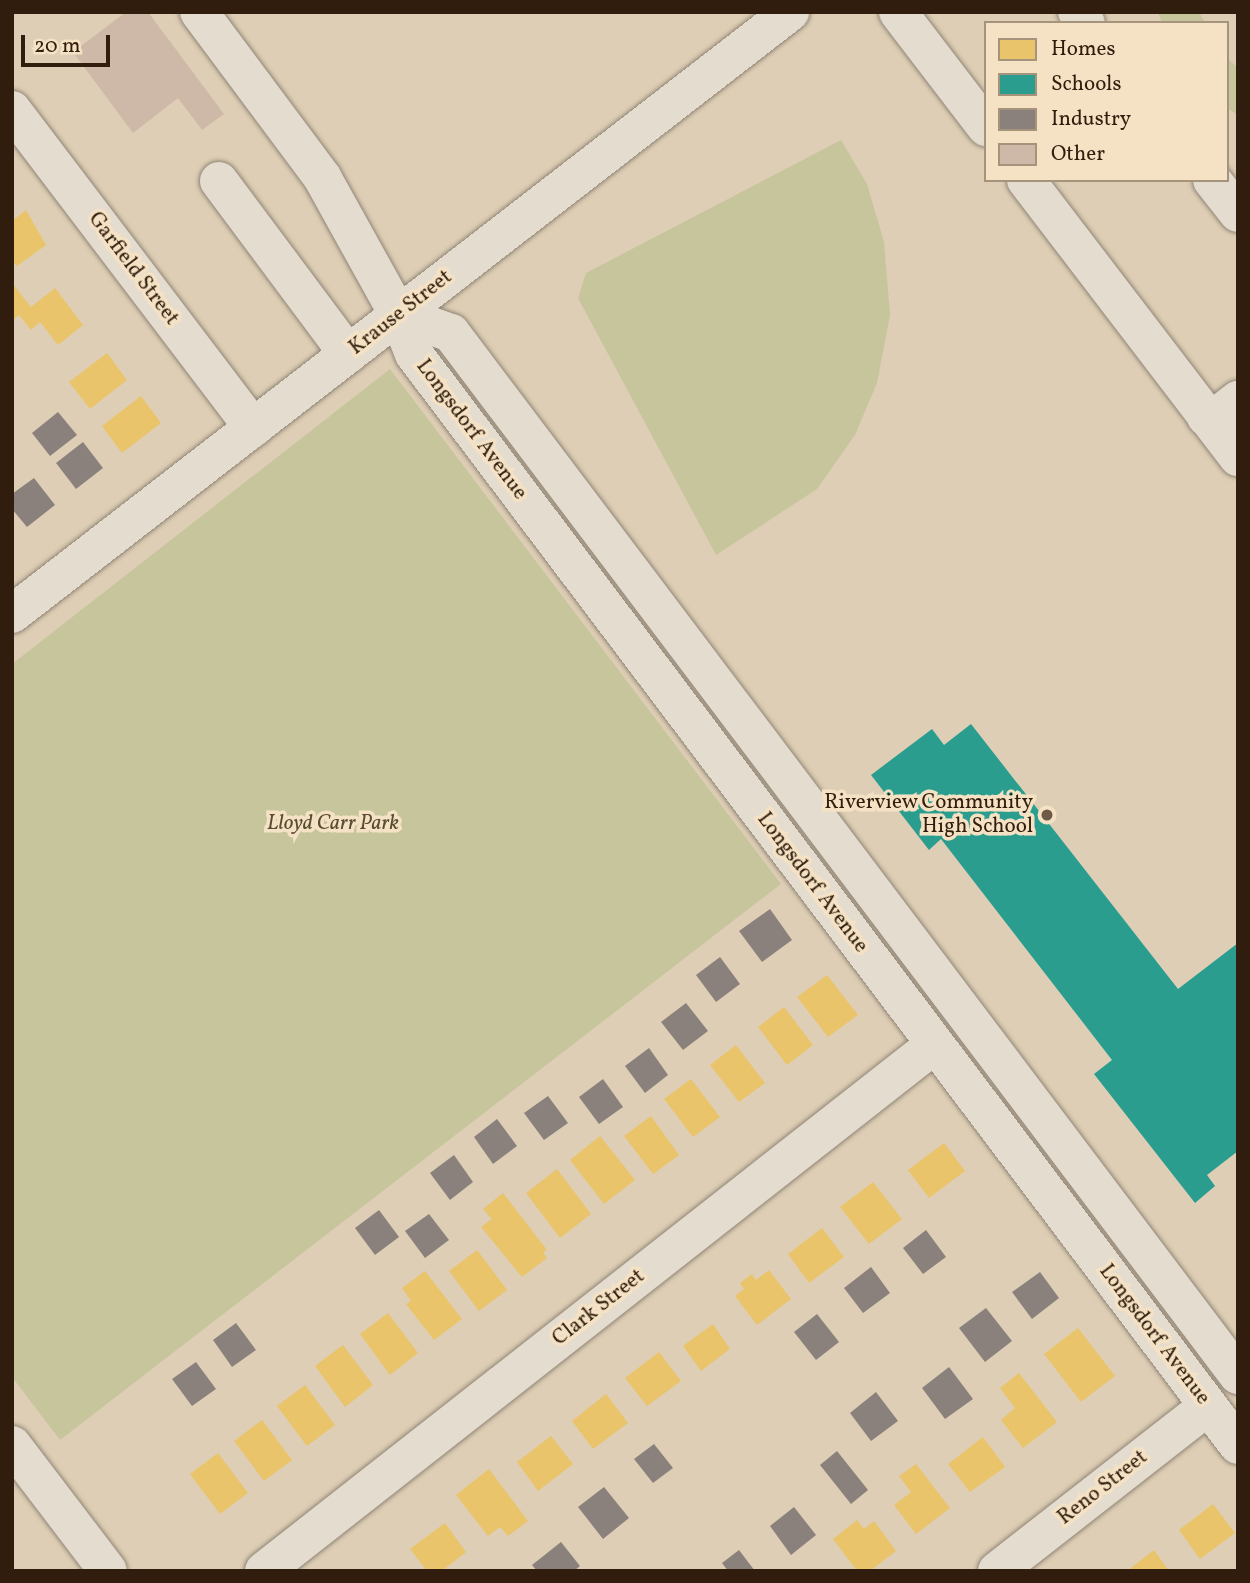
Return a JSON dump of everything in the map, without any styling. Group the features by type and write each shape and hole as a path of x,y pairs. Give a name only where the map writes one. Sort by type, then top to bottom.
{"street":[{"name":"Longsdorf Avenue","path":"199,12 322,177 398,314 414,354 1238,1445"},
{"name":"Krause Street","path":"12,614 790,12"},
{"path":"898,12 984,124"},
{"name":"Garfield Street","path":"12,110 253,428"},
{"path":"219,181 348,354"},
{"path":"1028,182 1222,408 1238,457"},
{"path":"1214,182 1238,213"},
{"name":"Longsdorf Avenue","path":"398,314 451,333 1238,1375"},
{"path":"638,651 671,625"},
{"path":"748,797 783,771"},
{"name":"Clark Street","path":"264,1571 934,1045"},
{"name":"Reno Street","path":"997,1571 1208,1406"},
{"path":"12,1445 108,1571"}],"green space":[{"path":"1158,12 1199,12 1204,21 1161,21"},
{"path":"1229,60 1238,68 1238,115 1229,109"},
{"path":"841,140 867,184 884,242 890,315 877,383 855,435 817,489 716,555 578,298 586,273"},
{"name":"Lloyd Carr Park","path":"390,369 781,884 60,1440 12,1377 12,664"}],"building: Homes":[{"path":"26,210 46,245 17,266 12,260 12,221"},
{"path":"12,283 31,307 55,288 83,325 58,345 40,322 31,330 19,315 12,321"},
{"path":"107,353 127,380 90,409 69,382"},
{"path":"141,396 161,423 122,453 102,426"},
{"path":"827,975 858,1015 828,1037 797,997"},
{"path":"784,1007 813,1045 787,1065 758,1027"},
{"path":"736,1045 765,1083 739,1102 710,1065"},
{"path":"691,1079 720,1117 693,1137 664,1099"},
{"path":"651,1116 679,1155 653,1174 624,1136"},
{"path":"600,1136 635,1180 604,1204 570,1160"},
{"path":"944,1143 965,1171 929,1198 908,1170"},
{"path":"557,1169 591,1214 560,1238 526,1193"},
{"path":"873,1182 902,1219 869,1244 840,1207"},
{"path":"503,1193 547,1250 543,1252 547,1258 522,1277 481,1227 492,1219 483,1209"},
{"path":"822,1228 844,1257 809,1283 788,1254"},
{"path":"477,1250 507,1290 479,1311 449,1271"},
{"path":"769,1270 791,1299 757,1325 735,1296 744,1289 740,1283 752,1274 756,1280"},
{"path":"425,1271 462,1319 434,1340 406,1304 411,1301 402,1288"},
{"path":"388,1313 418,1353 390,1375 360,1334"},
{"path":"713,1324 730,1349 701,1371 683,1346"},
{"path":"1078,1328 1115,1376 1081,1402 1044,1354"},
{"path":"343,1345 373,1385 345,1407 315,1366"},
{"path":"659,1352 681,1381 647,1406 625,1378"},
{"path":"1019,1373 1057,1422 1023,1448 1001,1420 1015,1408 1000,1388"},
{"path":"305,1385 335,1425 307,1446 277,1406"},
{"path":"606,1394 628,1423 593,1449 572,1421"},
{"path":"262,1420 292,1460 264,1481 234,1441"},
{"path":"551,1436 573,1464 538,1491 517,1462"},
{"path":"983,1437 1005,1467 970,1492 948,1464"},
{"path":"218,1453 248,1493 220,1514 190,1474"},
{"path":"916,1464 950,1508 916,1534 894,1505 911,1492 899,1476"},
{"path":"489,1469 528,1521 508,1536 500,1527 488,1536 456,1495"},
{"path":"1213,1504 1235,1533 1200,1559 1179,1530"},
{"path":"857,1520 864,1529 874,1521 896,1551 870,1571 857,1571 833,1539"},
{"path":"445,1523 466,1552 442,1571 427,1571 410,1549"},
{"path":"1154,1550 1169,1571 1127,1571"}],"building: Schools":[{"name":"Riverview Community High School","path":"971,724 1178,989 1238,943 1238,1151 1207,1175 1215,1186 1195,1203 1094,1074 1112,1060 941,839 929,850 871,775 932,729 944,745"}],"building: Industry":[{"path":"58,412 77,435 50,456 32,433"},
{"path":"83,442 103,468 76,489 56,463"},
{"path":"34,478 55,505 27,527 12,509 12,494"},
{"path":"770,909 792,940 762,962 739,931"},
{"path":"720,957 740,984 716,1002 696,975"},
{"path":"686,1003 708,1031 683,1050 661,1022"},
{"path":"649,1048 668,1075 645,1093 625,1066"},
{"path":"603,1079 623,1107 599,1124 579,1097"},
{"path":"548,1096 568,1123 544,1140 524,1113"},
{"path":"497,1119 517,1146 493,1164 474,1137"},
{"path":"454,1155 473,1182 450,1200 430,1173"},
{"path":"379,1210 399,1237 375,1255 355,1228"},
{"path":"429,1214 449,1240 425,1258 405,1231"},
{"path":"926,1230 946,1257 923,1274 903,1248"},
{"path":"871,1267 890,1293 863,1313 844,1288"},
{"path":"1040,1272 1059,1298 1032,1319 1012,1292"},
{"path":"986,1308 1012,1341 985,1362 959,1328"},
{"path":"817,1314 839,1342 816,1360 794,1332"},
{"path":"236,1323 256,1350 232,1367 213,1340"},
{"path":"196,1362 216,1389 192,1406 172,1379"},
{"path":"949,1367 973,1399 945,1419 922,1388"},
{"path":"876,1392 898,1421 871,1441 850,1413"},
{"path":"654,1444 673,1468 653,1483 634,1459"},
{"path":"837,1451 868,1490 851,1504 820,1465"},
{"path":"604,1487 629,1518 603,1539 578,1507"},
{"path":"794,1507 816,1535 791,1555 770,1526"},
{"path":"561,1542 580,1566 574,1571 537,1571 532,1565"},
{"path":"739,1550 755,1571 728,1571 722,1563"}],"building: Other":[{"path":"126,12 148,12 224,114 202,130 178,98 133,133 73,52"}],"place":[{"name":"Riverview Community High School","path":"1047,815"}]}
